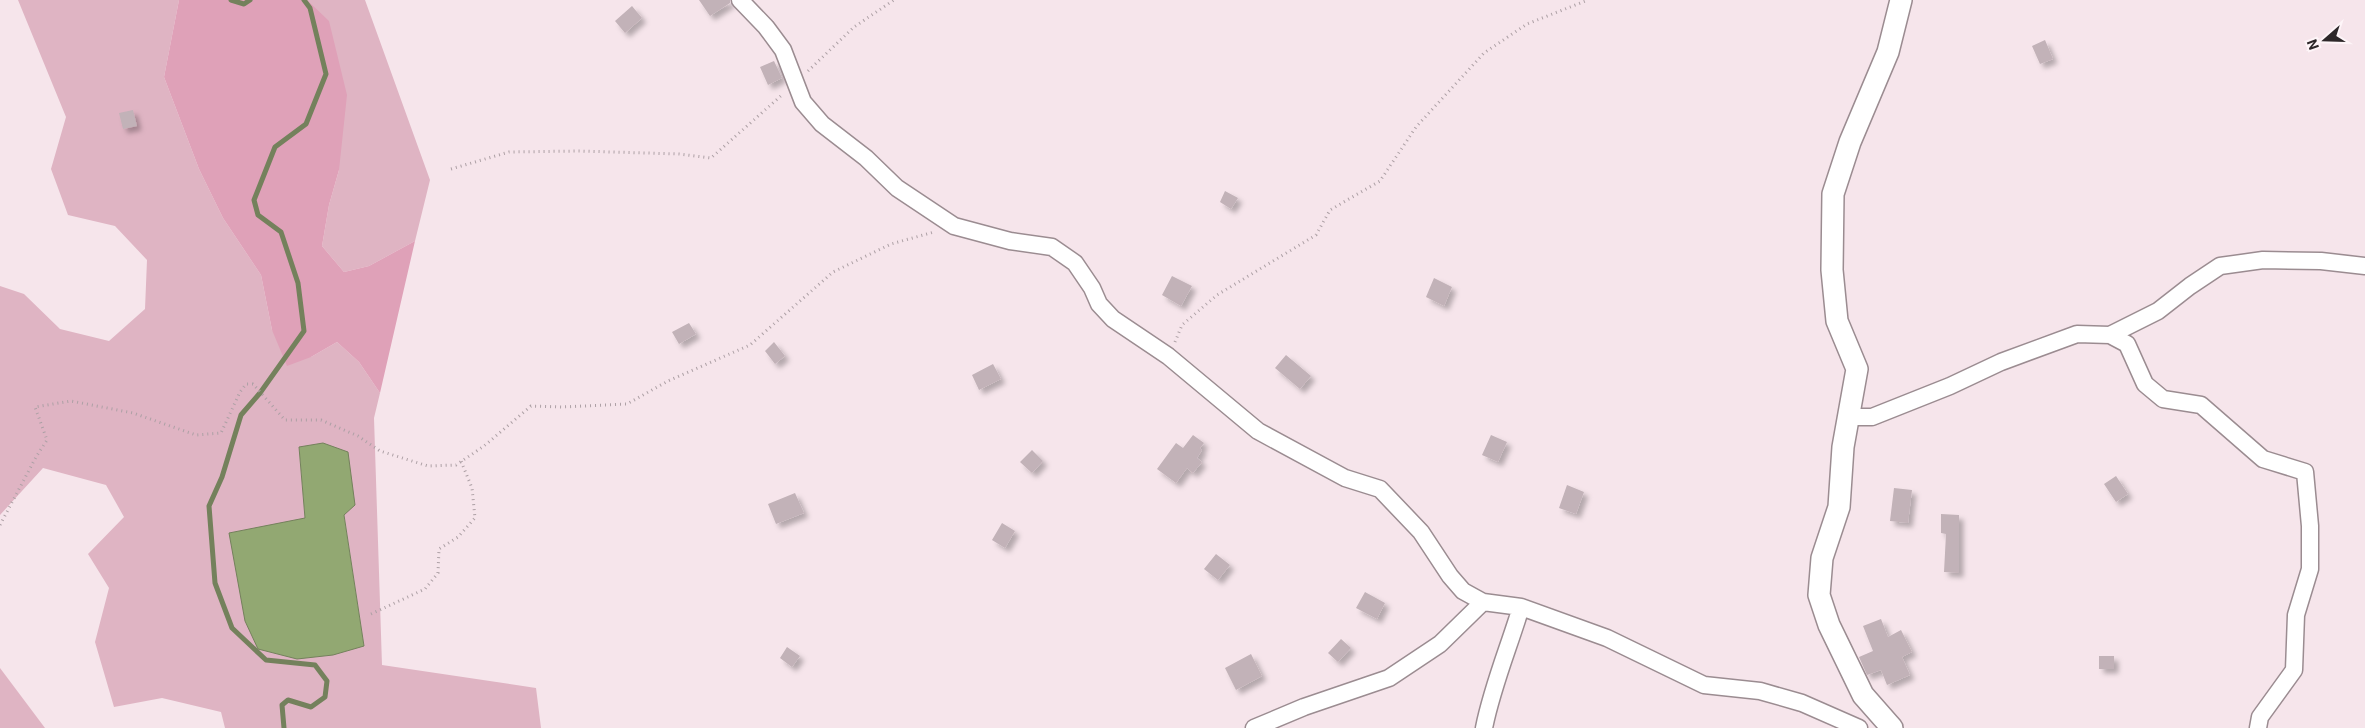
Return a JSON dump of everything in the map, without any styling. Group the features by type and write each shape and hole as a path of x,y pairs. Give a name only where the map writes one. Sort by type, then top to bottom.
{"street":[{"path":"740,0 766,27 784,50 803,102 822,124 866,158 897,188 954,226 1010,241 1052,247 1075,263 1092,288 1099,304 1113,319 1168,356 1258,431 1345,478 1380,489 1421,532 1450,576 1463,591 1483,602 1521,607 1607,638 1704,685 1760,691 1802,703 1859,728"},
{"path":"1892,728 1864,695 1829,625 1819,595 1822,558 1839,506 1843,447 1850,417 1857,369 1837,321 1832,270 1833,194 1850,142 1888,52 1901,0"},
{"path":"2110,335 2158,311 2220,266 2263,260 2322,261 2365,266"},
{"path":"1850,417 1872,417 1950,386 2001,362 2077,334 2110,335 2127,344 2146,384 2163,399 2201,405 2263,459 2305,472 2310,526 2310,569 2296,615 2294,670 2260,717 2258,728"},
{"path":"1254,728 1304,707 1389,678 1440,644 1483,602"},
{"path":"1484,728 1489,700 1504,663 1521,607"}],"path":[{"path":"451,169 509,152 580,151 679,154 711,158 752,124 854,27 894,0"},
{"path":"1168,356 1182,325 1218,294 1316,235 1330,210 1380,181 1416,127 1484,53 1527,24 1588,0"},
{"path":"0,525 47,440 35,408 71,401 133,414 196,435 221,433 240,392 246,384 253,384 285,420 321,420 358,436 380,451 428,466 456,464 484,446 531,406 562,407 626,404 668,381 750,345 833,272 891,244 954,226"},
{"path":"371,614 425,589 438,573 439,549 458,537 475,518 472,488 462,461"}],"shaded area":[{"path":"18,0 179,0 164,77 199,169 223,218 261,275 272,330 311,357 337,342 359,362 380,393 374,418 382,665 536,688 541,728 225,728 221,712 162,698 114,707 95,642 109,588 88,554 124,517 106,485 43,468 0,515 0,286 24,294 60,329 109,341 145,309 147,260 115,226 68,215 51,169 66,117","holes":["299,447 344,514 364,646 305,518"]},
{"path":"179,0 307,0 329,21 347,95 339,170 329,205 322,246 344,272 369,266 415,241 380,393 359,362 337,342 311,357 287,366 272,330 261,275 223,218 199,169 164,77"},
{"path":"307,0 365,0 430,180 415,241 369,266 344,272 322,246 329,205 339,170"},
{"path":"323,443 348,452 355,505 344,515 364,646 333,655 297,659 258,649 245,621 229,533 305,518 299,447"},
{"path":"0,668 45,728 0,728"}],"building":[{"path":"699,0 730,0 730,3 710,16"},
{"path":"632,6 642,18 625,33 615,21"},
{"path":"2045,40 2053,59 2040,64 2032,46"},
{"path":"774,61 782,78 768,85 760,67"},
{"path":"133,110 137,126 123,129 119,113"},
{"path":"1225,191 1238,198 1231,209 1220,202"},
{"path":"1172,276 1192,286 1181,306 1162,295"},
{"path":"1434,278 1452,287 1444,306 1426,297"},
{"path":"689,323 696,334 679,344 672,332"},
{"path":"774,342 785,356 775,364 765,351"},
{"path":"1286,355 1311,376 1300,389 1275,368"},
{"path":"993,364 1001,379 979,390 972,375"},
{"path":"1193,435 1204,443 1200,448 1202,450 1197,458 1202,462 1193,473 1187,468 1176,483 1157,469 1176,443 1183,448"},
{"path":"1491,435 1507,442 1498,462 1482,455"},
{"path":"1032,450 1043,461 1032,473 1020,462"},
{"path":"2116,476 2128,494 2116,502 2104,484"},
{"path":"1567,485 1584,492 1576,514 1559,508"},
{"path":"1894,488 1912,490 1908,523 1890,521"},
{"path":"795,493 804,513 776,524 768,504"},
{"path":"1941,514 1959,515 1959,573 1944,572 1946,534 1941,533"},
{"path":"1002,523 1015,531 1005,548 992,540"},
{"path":"1216,554 1230,565 1218,580 1204,569"},
{"path":"1365,592 1385,603 1377,619 1356,608"},
{"path":"1881,619 1888,637 1901,630 1912,652 1902,657 1910,675 1887,685 1881,670 1867,675 1859,657 1873,651 1863,626"},
{"path":"1341,639 1351,648 1338,662 1328,653"},
{"path":"787,647 800,656 792,667 780,658"},
{"path":"1251,654 1262,676 1236,690 1225,668"},
{"path":"2099,656 2114,656 2114,669 2099,669"}],"waterway":[{"path":"231,0 244,4 250,0"},
{"path":"284,728 282,705 288,700 311,707 325,697 327,681 315,665 266,660 232,628 215,583 209,506 222,477 241,415 260,393 304,331 298,283 281,232 258,215 254,200 275,147 306,124 326,74 310,8 304,0"}]}
